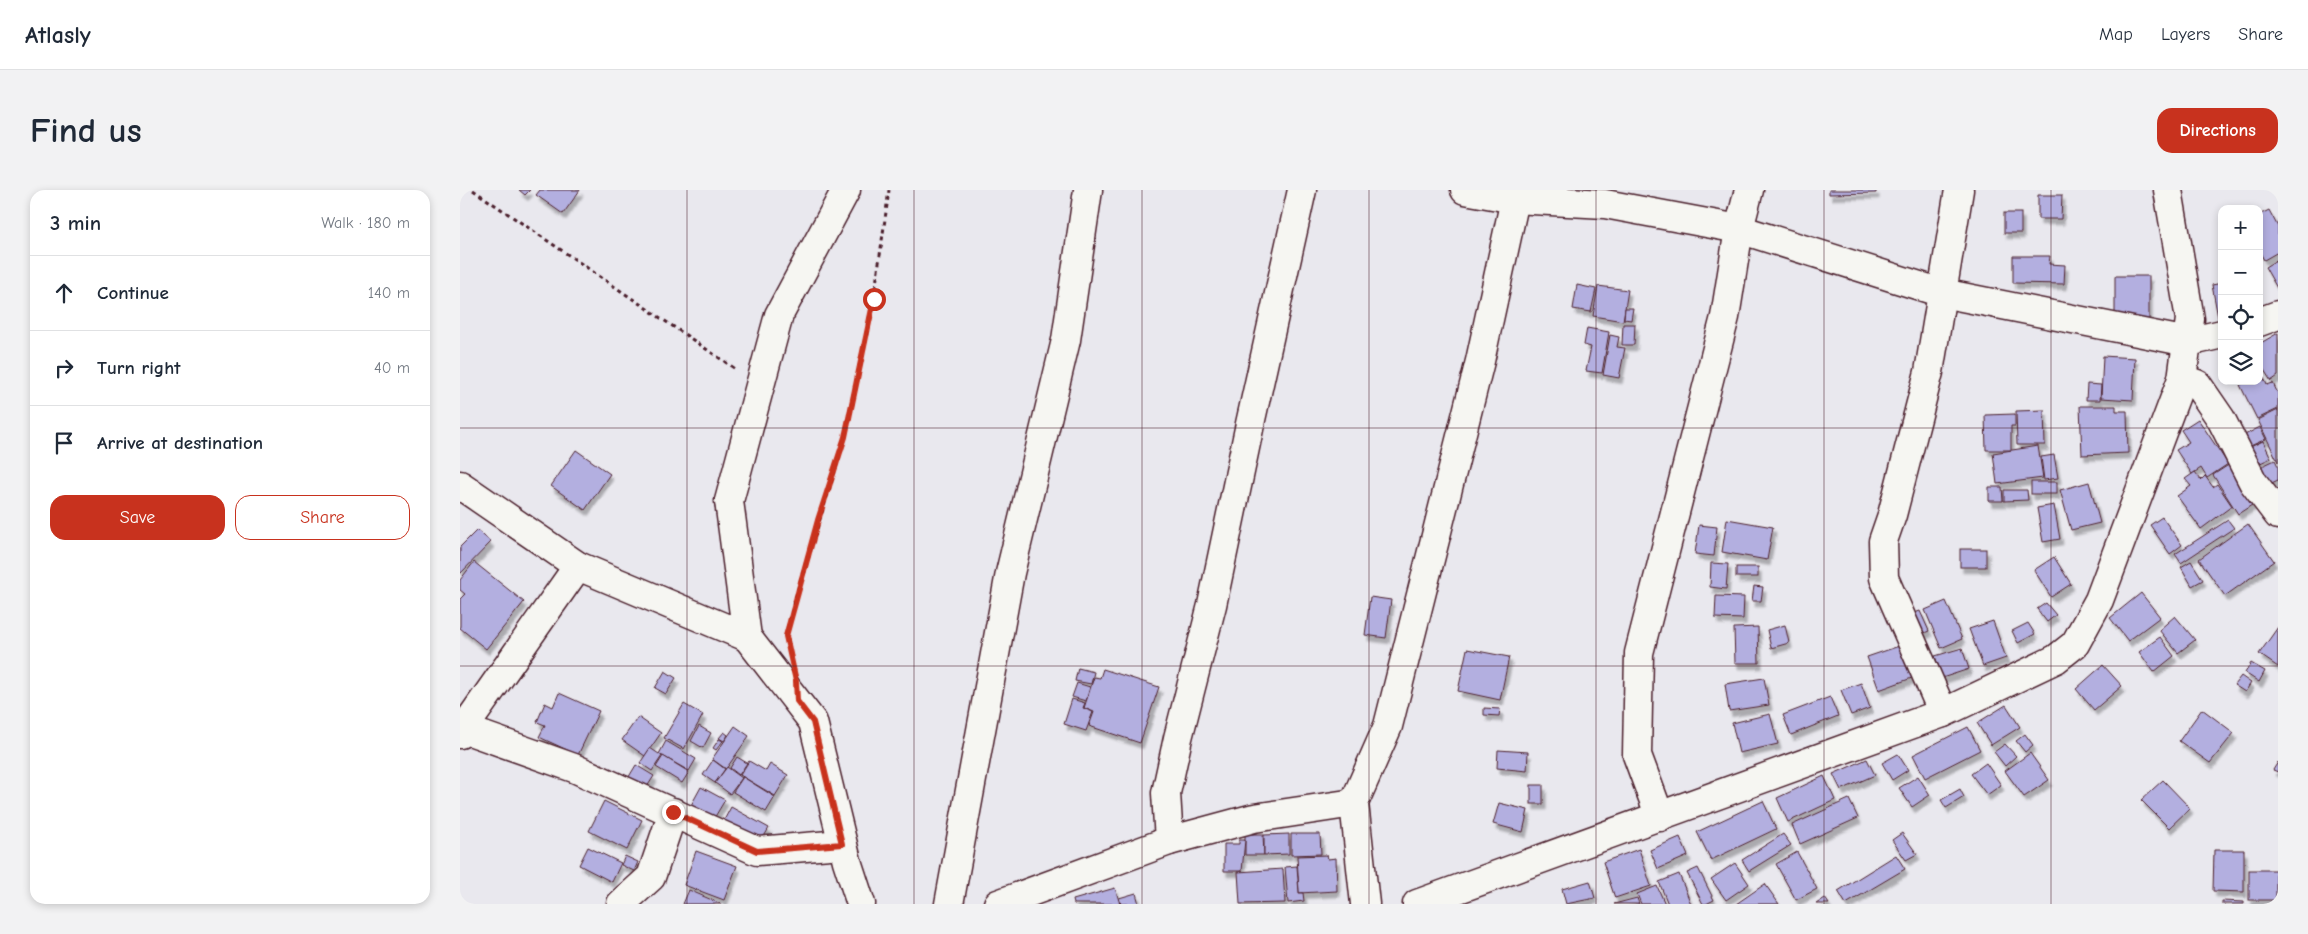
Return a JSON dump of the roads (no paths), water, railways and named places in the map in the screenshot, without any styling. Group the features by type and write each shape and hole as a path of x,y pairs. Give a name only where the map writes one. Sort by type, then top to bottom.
{"street":[{"path":"747,637 729,501 779,316 846,190"},
{"path":"949,904 1010,573 1066,340 1088,190"},
{"path":"1169,841 1166,793 1212,605 1302,190"},
{"path":"1465,190 1605,204 1739,229 1942,293 2188,342 2218,335"},
{"path":"1660,817 1637,755 1639,653 1725,317 1739,229 1749,190"},
{"path":"1943,713 1884,578 1883,541 1892,515 1930,372 1958,190"},
{"path":"1417,904 1943,713 2056,659 2075,644 2099,600 2182,379 2190,319 2168,190"},
{"path":"1366,904 1354,803 1388,726 1480,361 1516,195"},
{"path":"2263,321 2278,315"},
{"path":"2182,379 2197,384 2221,419 2254,482 2278,515"},
{"path":"460,485 578,566 747,637 813,722 842,844 861,904"},
{"path":"578,566 462,732 574,768 757,851 842,844"},
{"path":"998,904 1169,841 1254,818 1354,803"},
{"path":"621,904 651,877 673,812"}]}
